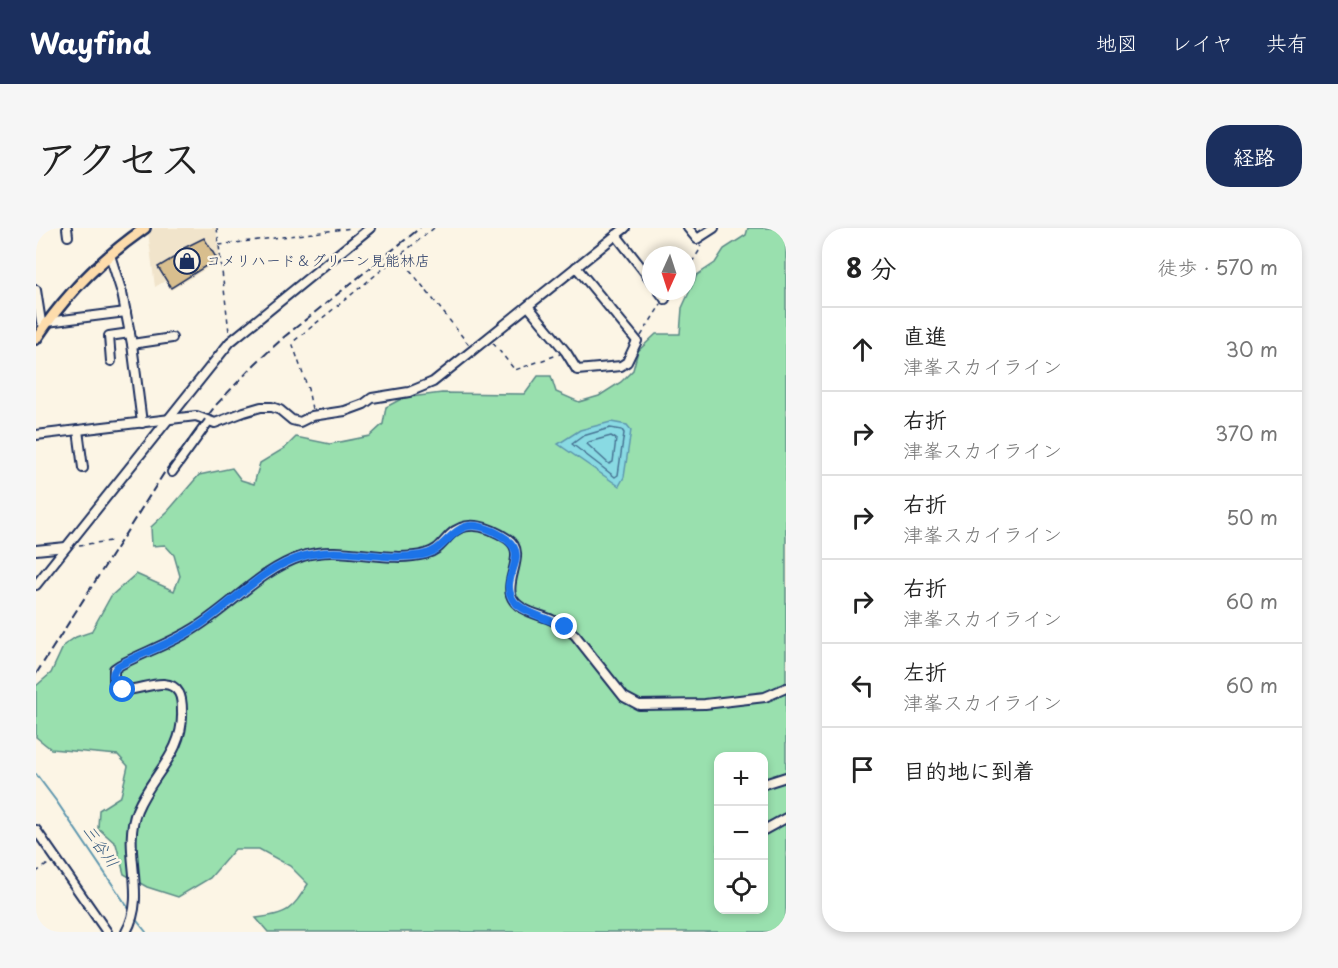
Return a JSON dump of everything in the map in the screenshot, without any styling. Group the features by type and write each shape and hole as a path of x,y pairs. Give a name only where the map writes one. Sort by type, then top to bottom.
{"main road":[{"path":"36,339 43,323 85,279 110,255 145,228"}],"street":[{"path":"36,585 230,342 370,228"},
{"path":"36,435 196,416 215,423 261,407 280,410 292,420 300,422 312,416 345,411 364,404 372,398 409,392 433,382 625,228"},
{"path":"688,228 697,239 714,228"},
{"path":"616,235 642,268"},
{"path":"110,255 126,312 142,423"},
{"path":"528,306 566,352 577,370 615,368 627,362 637,341 576,267"},
{"path":"36,290 43,323 126,312"},
{"path":"111,361 109,336 130,333"},
{"path":"132,344 172,338"},
{"path":"172,471 208,422"},
{"path":"78,430 83,468"},
{"path":"126,932 135,906 130,848 132,826 138,808 179,741 182,730 182,702 178,690 168,684 131,690 120,689 113,680 114,669 120,664 190,632 219,612 267,572 283,563 305,555 323,553 423,555 438,549 449,536 460,528 484,527 508,540 515,547 516,556 510,588 516,603 528,611 565,627 575,635 624,697 633,703 646,705 705,704 765,697 786,688"},
{"path":"36,550 66,547"},
{"path":"768,783 786,777"},
{"path":"768,828 786,818"},
{"path":"36,830 107,932"}],"path":[{"path":"217,228 230,342"},
{"path":"219,245 352,228"},
{"path":"312,416 308,389 293,345 294,341 434,228"},
{"path":"696,256 701,248 697,239"},
{"path":"399,256 473,349"},
{"path":"637,341 664,300"},
{"path":"488,337 515,370 566,352"},
{"path":"66,547 111,541"},
{"path":"36,872 56,859"}],"shaded area":[{"path":"154,228 216,228 220,260 171,290 165,281 155,287 148,232"}],"green space":[{"path":"748,228 786,228 786,932 268,932 256,918 288,910 308,884 290,866 259,849 235,849 210,878 178,897 147,887 124,874 116,844 98,828 99,810 121,796 128,766 118,755 51,749 36,737 36,686 51,673 64,645 76,637 91,632 111,596 136,574 174,591 180,576 174,555 165,545 152,546 151,527 199,475 232,468 241,480 254,484 260,463 285,448 296,437 330,444 370,436 383,424 386,407 403,398 442,393 525,394 538,376 551,376 556,392 579,402 599,396 621,382 633,370 638,351 656,334 680,334 682,308 686,300 696,300 697,275 715,263 724,249 746,235"}],"water":[{"path":"611,422 627,425 631,430 624,477 619,486 558,444 580,430"}],"building":[{"path":"204,238 217,259 171,288 158,267 185,251 184,248"}],"waterway":[{"name":"三谷川","path":"36,774 131,912"},
{"name":"三谷川","path":"134,917 146,932"}],"railway":[{"path":"36,674 166,470 216,405 284,337 420,228"}],"place":[{"name":"コメリハード＆グリーン見能林店","path":"187,261"}],"route":[{"path":"123,690 113,680 114,669 190,632 219,612 267,572 283,563 305,555 323,553 423,555 438,549 454,531 468,526 484,527 512,542 516,553 510,588 514,600 528,611 565,627"}]}
